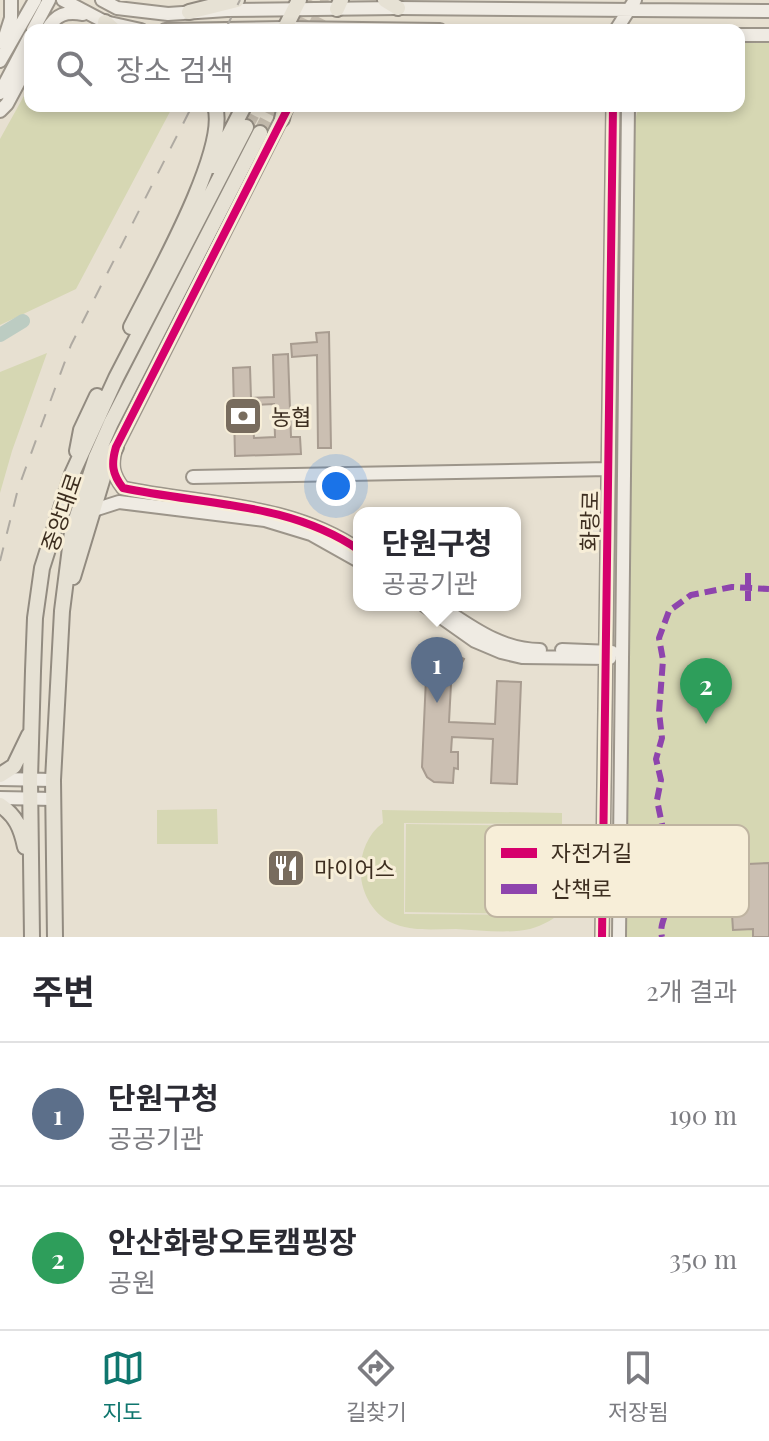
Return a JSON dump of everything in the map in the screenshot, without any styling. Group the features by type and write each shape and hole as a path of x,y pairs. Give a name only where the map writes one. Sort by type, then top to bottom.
{"main road":[{"path":"189,12 237,0"},
{"path":"288,24 297,5"},
{"path":"194,203 217,132 215,112"},
{"path":"72,474 81,430 241,112"},
{"name":"중앙대로","path":"32,937 30,779 35,618 42,568 72,474 116,378 253,130 96,457 72,532 62,611 53,780 55,937"},
{"path":"62,611 108,461 116,447"},
{"path":"0,777 14,766 33,727"},
{"path":"0,805 19,824 32,878"}],"street":[{"path":"0,51 11,18 11,0"},
{"path":"0,61 35,0"},
{"path":"36,24 49,0"},
{"path":"63,0 104,23"},
{"path":"102,0 117,8 146,13 339,4 632,5 769,11"},
{"path":"329,24 339,4"},
{"path":"620,24 632,5"},
{"path":"52,24 59,15 67,12 104,23"},
{"path":"745,35 769,35"},
{"path":"0,93 24,47"},
{"path":"0,111 24,72"},
{"path":"286,112 116,447 112,463 114,477 123,488 293,517 353,546"},
{"name":"화랑로","path":"603,825 613,112"},
{"name":"화랑로","path":"620,825 628,112"},
{"path":"627,149 634,112"},
{"path":"193,477 608,469"},
{"path":"94,510 119,502 265,520 311,534 353,558"},
{"path":"432,611 475,641 501,652 522,657 605,654"},
{"path":"447,611 489,638 510,646 622,655"},
{"path":"0,777 53,780"},
{"path":"0,798 54,799"},
{"name":"화랑로","path":"602,917 602,937"},
{"name":"화랑로","path":"619,917 619,937"}],"green space":[{"path":"745,41 769,42 769,937 614,937 614,917 749,917 749,825 616,825 628,146 637,112 745,112"},
{"path":"24,96 24,112 170,112 76,289 0,325 0,139"},
{"path":"47,353 12,451 0,493 0,372"},
{"path":"217,809 218,844 157,844 157,810"},
{"path":"382,810 562,813 562,825 404,823 404,914 555,917 530,929 503,931 422,929 390,922 374,909 361,877 365,847 383,823"},
{"path":"406,824 485,825 485,913 405,912"}],"building":[{"path":"329,332 331,448 318,448 317,355 292,357 291,344 317,342 316,333"},
{"name":"농협","path":"288,354 291,437 300,437 301,454 235,456 233,368 250,367 251,398 274,397 273,355","holes":["274,404 275,437 254,438 252,405"]},
{"path":"442,647 464,659 451,684 449,722 495,724 497,681 521,682 517,784 491,783 493,739 452,737 451,752 458,752 458,769 454,768 453,783 434,782 427,777 422,767 426,678"},
{"path":"769,863 769,937 753,937 753,929 733,930 732,917 749,917 749,864"}],"waterway":[{"path":"0,335 23,321"}],"tunnel":[{"path":"299,24 311,0"},
{"path":"316,24 328,0"},
{"path":"246,127 254,112"},
{"path":"260,133 271,112"}],"railway":[{"path":"228,24 240,0"},
{"path":"0,561 18,489 71,345 189,112"}],"marked path":[{"path":"748,573 748,601"},
{"path":"662,825 657,800 661,780 656,759 662,738 659,712 663,660 659,638 669,611 691,595 732,587 769,589"},
{"path":"662,937 664,917"}],"cycle path":[{"path":"286,112 116,447 114,469 123,488 275,514 304,522 353,546"},
{"path":"603,825 613,112"},
{"path":"602,917 602,937"}],"place":[{"name":"농협","path":"243,416"},
{"name":"단원구청","path":"437,703"},
{"name":"안산화랑오토캠핑장","path":"706,724"},
{"name":"마이어스","path":"286,868"}]}
